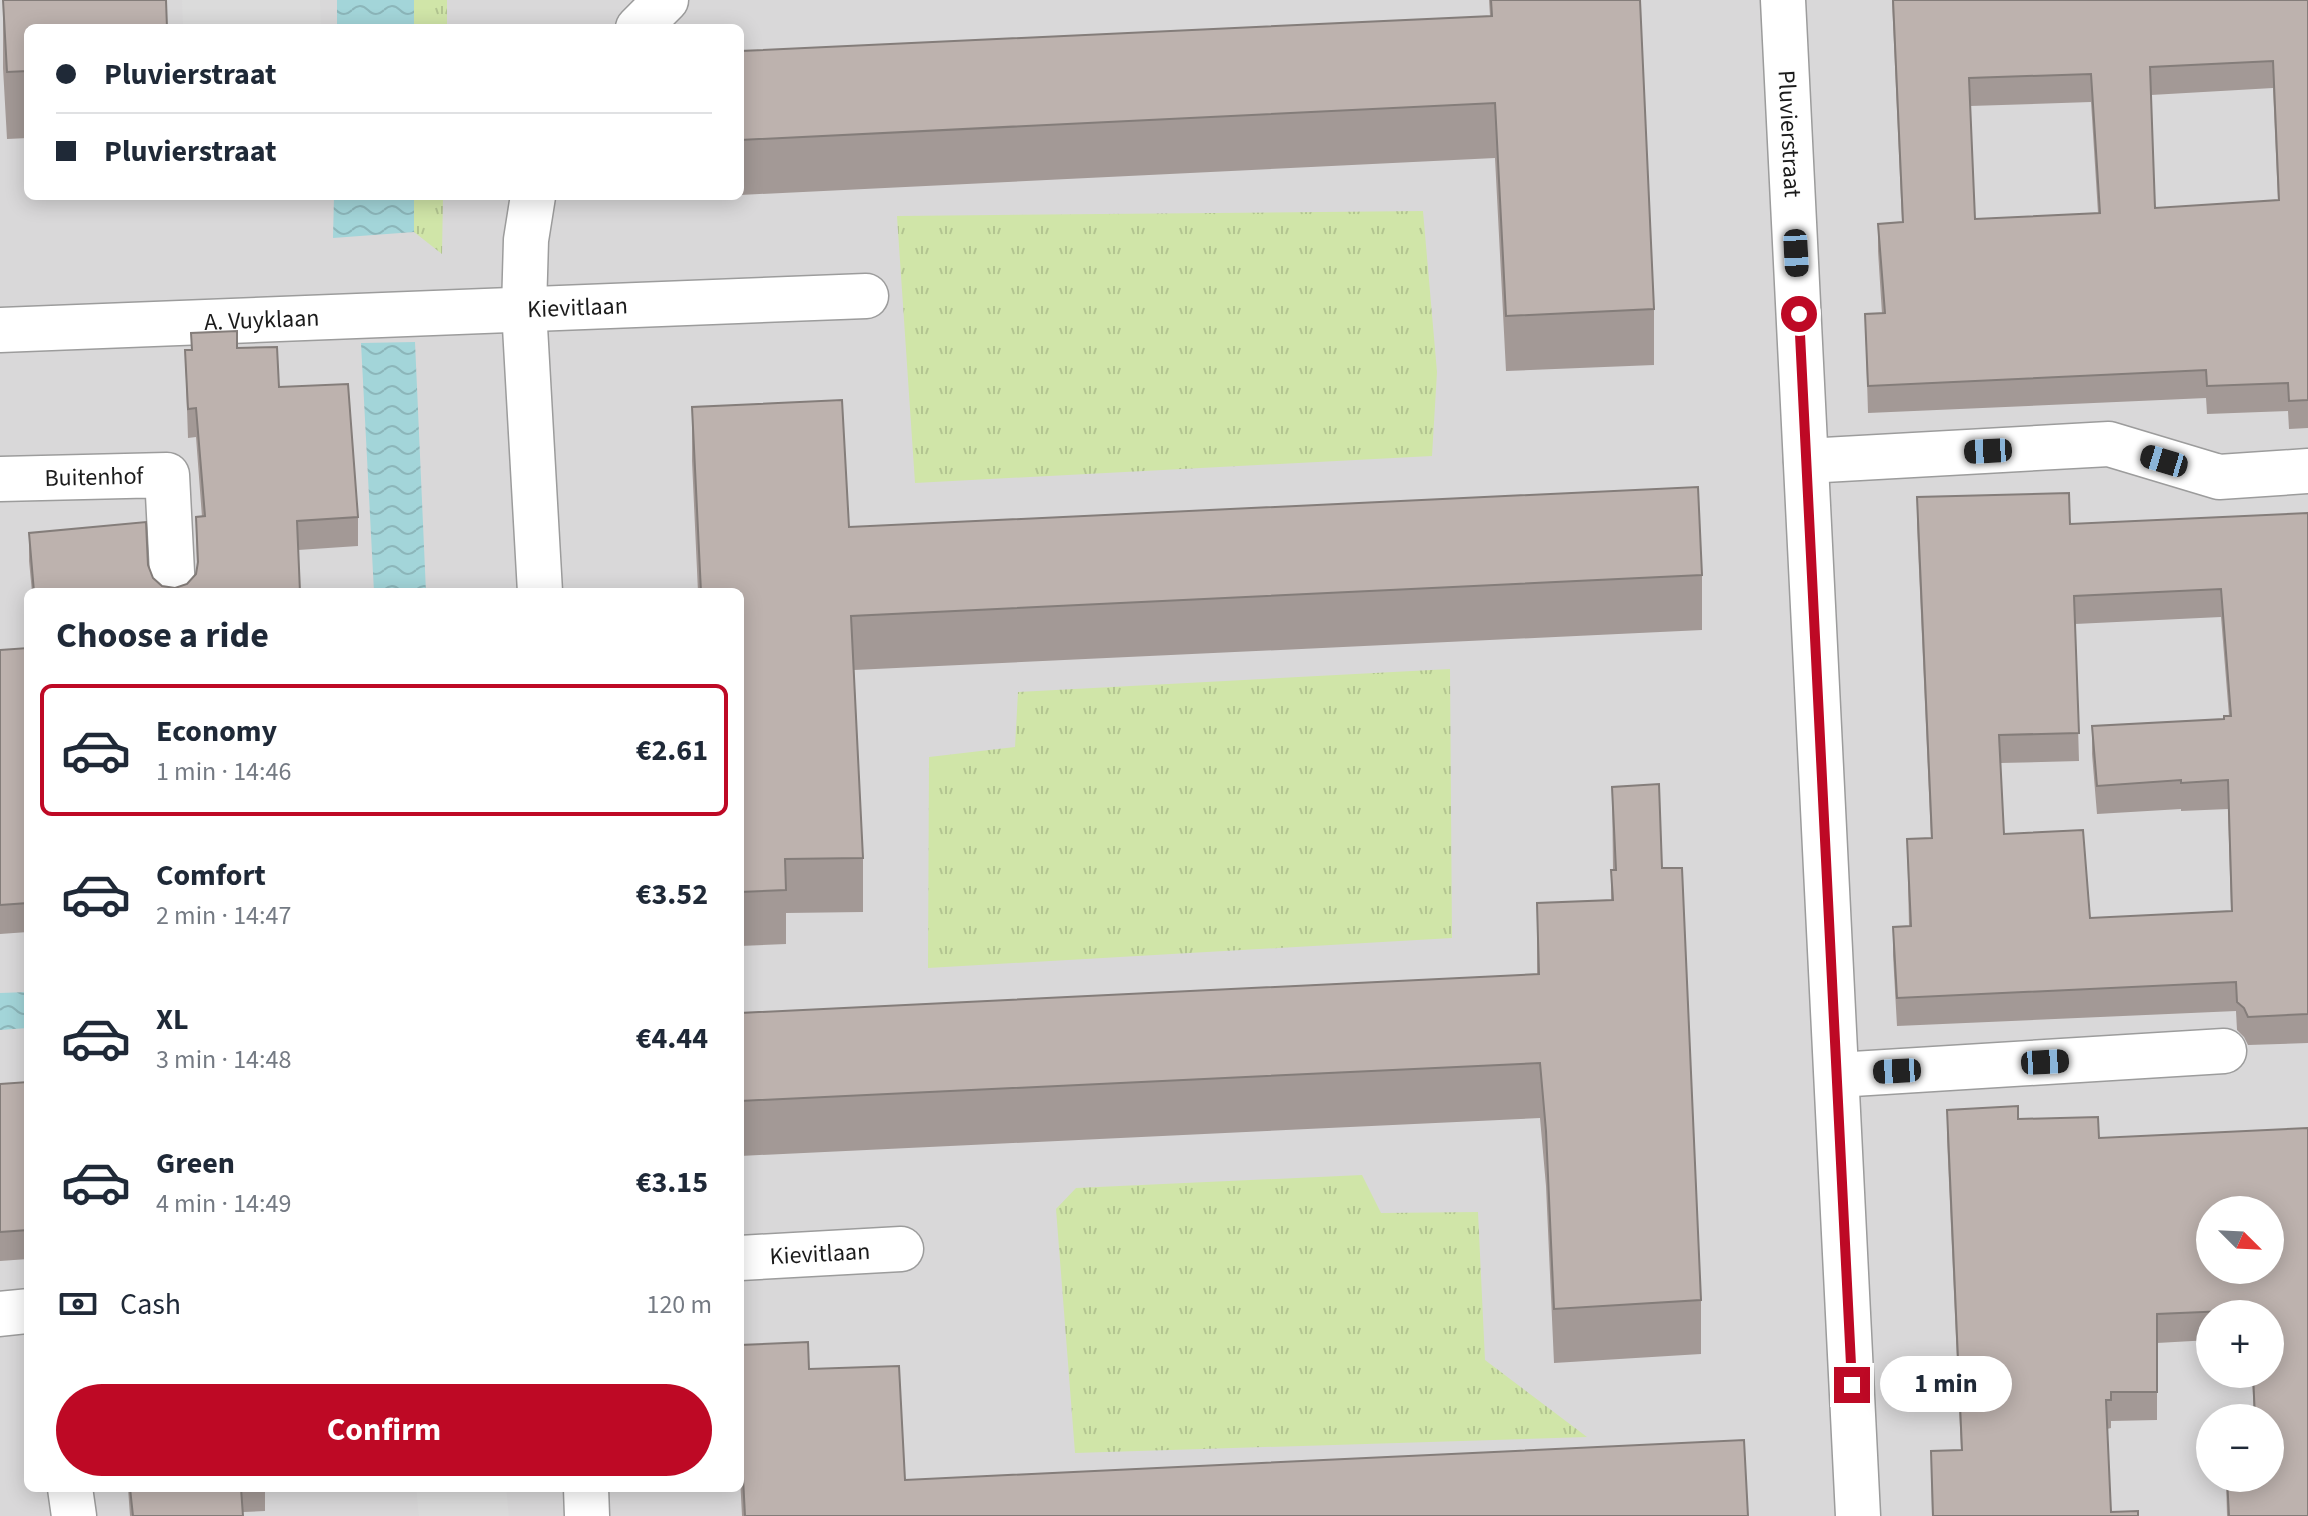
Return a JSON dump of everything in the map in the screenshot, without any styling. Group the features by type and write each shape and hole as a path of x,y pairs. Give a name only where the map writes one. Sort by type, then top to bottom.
{"street":[{"path":"642,24 666,0"},
{"name":"Pluvierstraat","path":"1783,0 1858,1516"},
{"path":"524,309 526,240 532,200"},
{"name":"Kievitlaan","path":"540,588 524,309 866,296"},
{"name":"A. Vuyklaan","path":"0,330 524,309"},
{"path":"1806,461 2109,444 2219,477 2308,471"},
{"name":"Buitenhof","path":"0,479 167,475 173,588"},
{"path":"1837,1075 2224,1051"},
{"name":"Kievitlaan","path":"744,1258 901,1249"},
{"path":"0,1314 24,1311"},
{"path":"71,1492 74,1516"},
{"path":"586,1492 587,1516"}],"shaded area":[{"path":"0,0 2308,0 2308,1516 0,1516"},
{"path":"182,0 320,0 321,24 183,24"},
{"path":"416,1492 506,1492 509,1516 419,1516"}],"green space":[{"path":"414,0 447,0 447,24 414,24"},
{"path":"414,200 443,200 442,254 414,232"},
{"path":"1423,211 1437,372 1432,456 915,483 897,216"},
{"path":"1450,669 1452,938 928,968 929,757 1015,747 1018,692"},
{"path":"1362,1175 1381,1213 1478,1212 1485,1360 1587,1437 1075,1453 1056,1209 1076,1188"}],"water":[{"path":"337,0 414,0 414,24 337,24"},
{"path":"334,200 414,200 414,232 333,238"},
{"path":"415,342 426,588 374,588 361,343"},
{"path":"24,992 24,1028 0,1030 0,993"}],"building":[{"path":"3,0 166,0 167,24 24,24 24,71 7,72"},
{"path":"1491,0 1640,0 1654,309 1506,316 1495,103 744,140 744,51 1492,16"},
{"path":"1893,0 2308,0 2308,400 2289,401 2288,383 2207,386 2206,370 1868,386 1865,314 1885,313 1878,224 1903,222","holes":["2273,61 2279,200 2155,208 2150,67","2091,74 2100,213 1975,219 1969,78"]},
{"path":"237,331 237,348 277,347 279,387 348,384 358,517 297,521 300,588 175,588 187,584 196,574 196,517 205,516 196,408 188,409 185,350 192,350 191,333"},
{"path":"842,400 849,527 1698,487 1702,575 851,616 863,858 785,859 786,890 744,892 744,588 701,588 692,407"},
{"path":"2069,493 2070,524 2308,513 2308,1014 2248,1017 2237,1002 2236,982 1897,998 1893,927 1911,926 1907,839 1932,838 1917,497","holes":["2221,589 2231,716 2224,716 2224,719 2092,726 2097,786 2228,780 2232,911 2090,918 2083,830 2004,834 1999,735 2079,733 2074,596"]},
{"path":"146,522 148,565 153,578 162,586 175,588 34,588 29,533"},
{"path":"24,648 24,903 0,905 0,650"},
{"path":"1659,784 1662,868 1682,868 1701,1300 1554,1309 1540,1063 744,1101 744,1013 1539,974 1537,903 1613,900 1611,870 1616,870 1612,787"},
{"path":"24,1082 24,1230 0,1232 0,1084"},
{"path":"2018,1106 2018,1119 2098,1117 2099,1138 2308,1128 2308,1516 2229,1516 2228,1492 2284,1492 2284,1404 2254,1404 2254,1388 2284,1388 2284,1300 2196,1300 2196,1312 2157,1314 2157,1392 2111,1392 2111,1400 2106,1400 2111,1512 2138,1511 2138,1516 1933,1516 1931,1451 1962,1450 1947,1110"},
{"path":"808,1342 809,1369 899,1366 905,1480 1744,1440 1748,1516 745,1516 744,1345"},
{"path":"130,1492 241,1492 243,1516 133,1516"}],"route":[{"path":"1799,314 1852,1385"}]}
